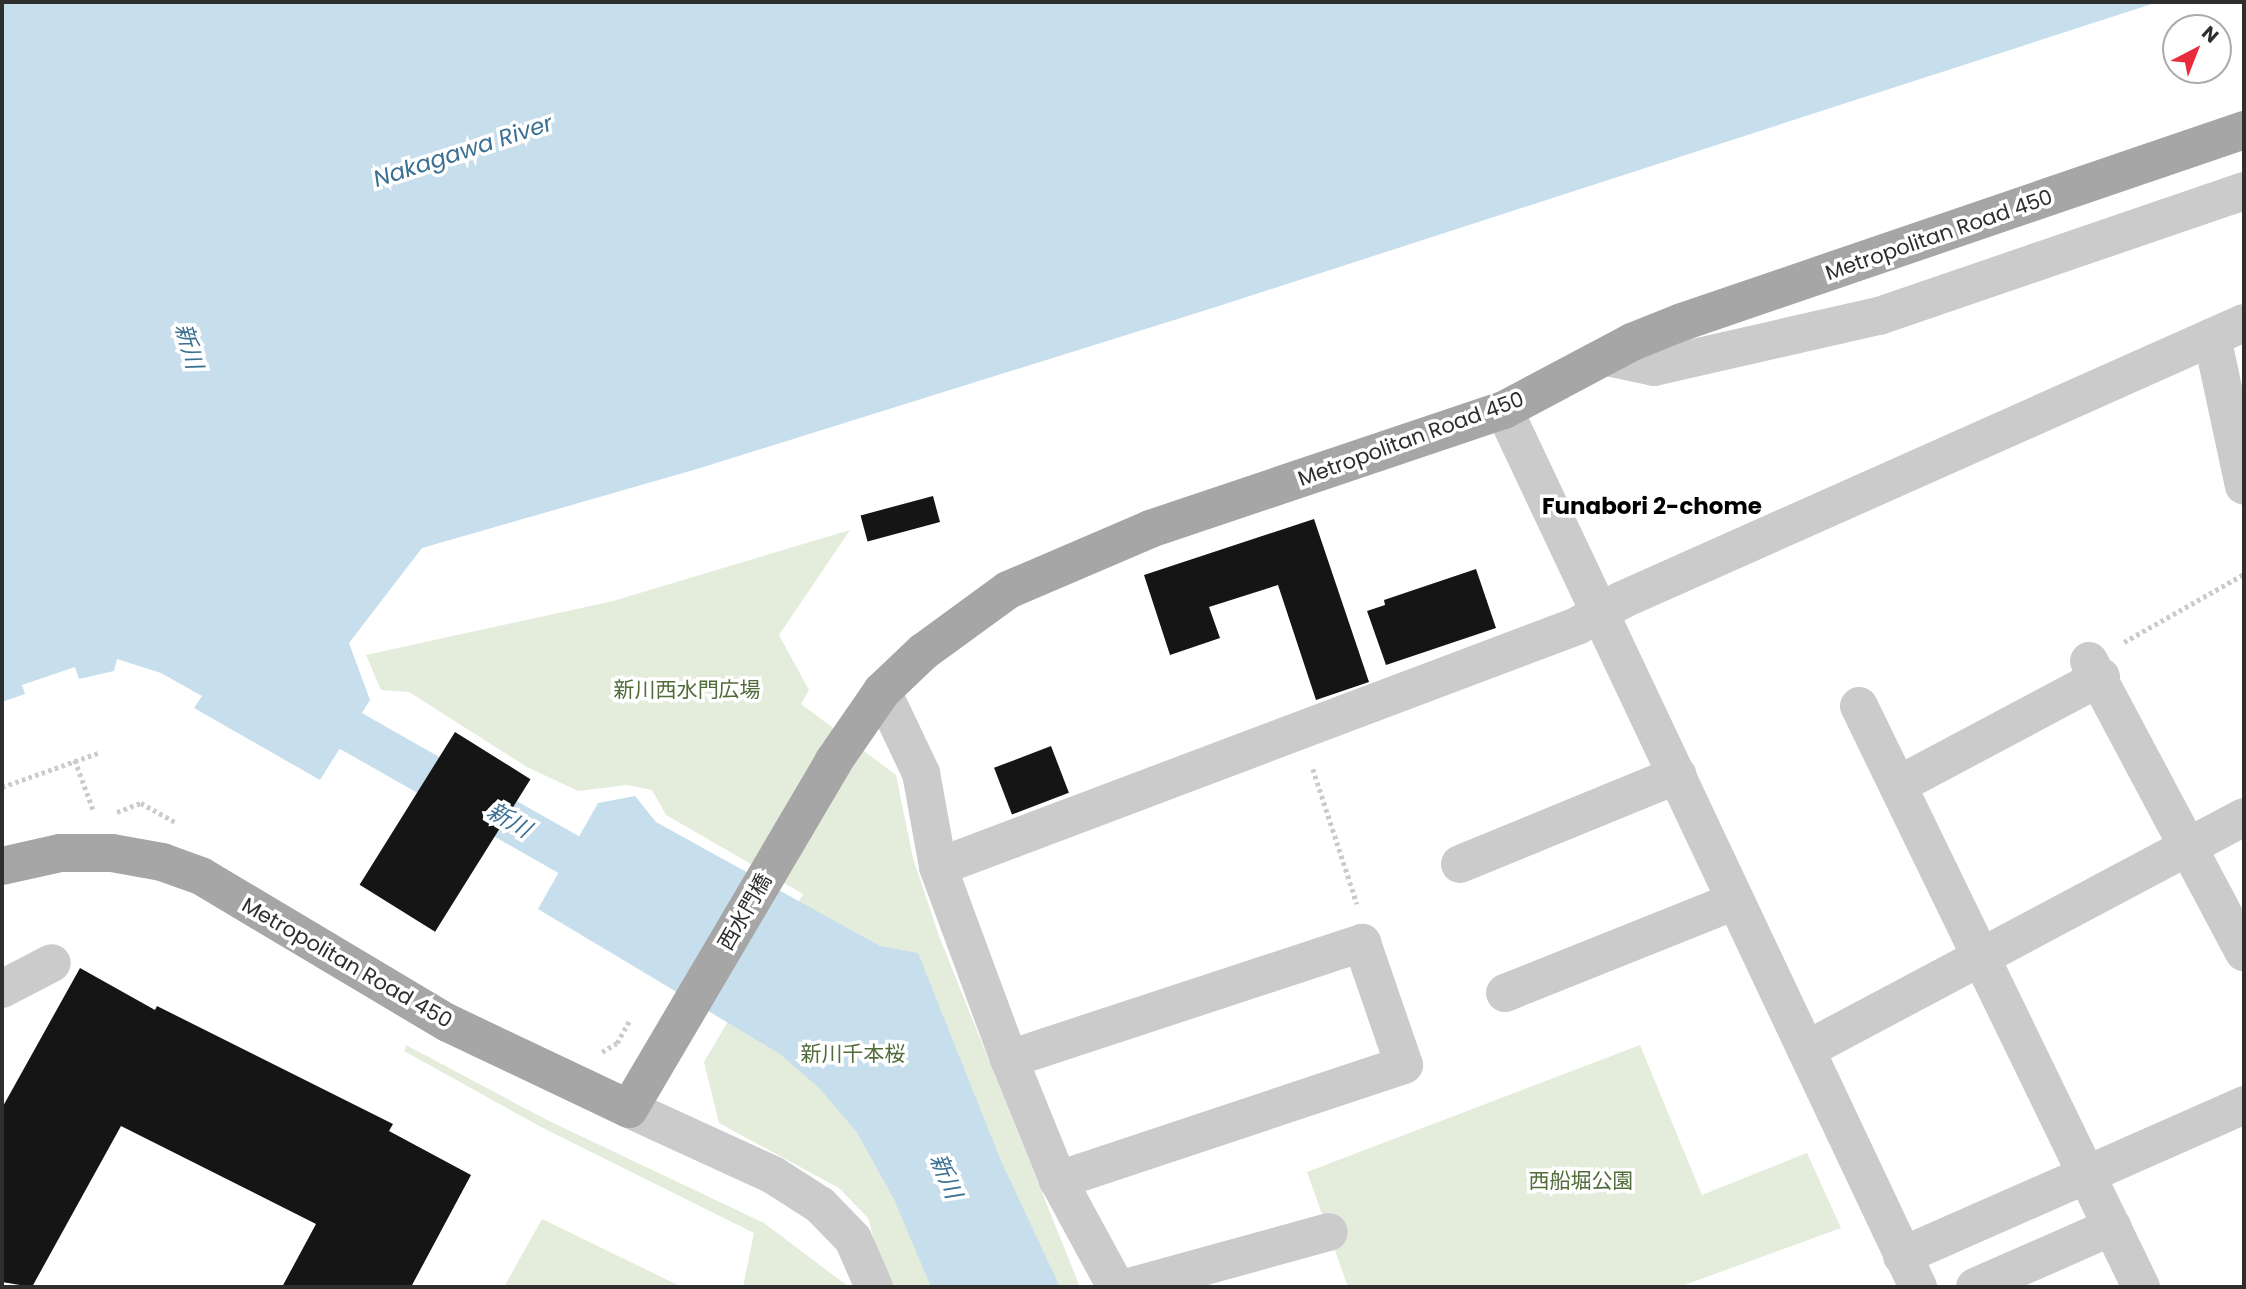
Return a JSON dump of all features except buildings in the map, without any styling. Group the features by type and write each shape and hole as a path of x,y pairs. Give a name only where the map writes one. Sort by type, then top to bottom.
{"main road":[{"name":"Metropolitan Road 450","path":"833,762 882,691 967,619 1008,590 1051,569 1150,529 1504,410 1682,322 2244,130"},
{"name":"西水門橋","path":"629,1109 833,762"},
{"name":"Metropolitan Road 450","path":"2,866 60,853 112,853 162,862 201,876 448,1023 629,1109"}],"street":[{"path":"1607,357 1654,368 1879,316 2244,191"},
{"path":"937,867 1577,626 1599,613 2228,330 2244,486"},
{"path":"1504,410 1913,1279 2087,1175 2244,1105"},
{"path":"1898,785 2095,669 2244,952"},
{"path":"882,691 921,773 937,867 1009,1059 1058,1180 1116,1287"},
{"path":"1860,706 2141,1287"},
{"path":"1460,864 1677,775"},
{"path":"1806,1050 2244,817"},
{"path":"1505,993 1735,901"},
{"path":"1009,1059 1362,943 1404,1065 1058,1180"},
{"path":"2,989 52,963"},
{"path":"629,1109 773,1175 820,1205 853,1239 874,1287"},
{"path":"1975,1287 2112,1227"},
{"path":"1129,1287 1329,1232"}],"path":[{"path":"2095,669 2244,574"},
{"path":"1300,732 1367,935 1362,943"},
{"path":"2,787 98,752"},
{"path":"75,760 97,820"},
{"path":"108,816 141,803"}],"green space":[{"name":"新川西水門広場","path":"850,530 779,635 809,690 801,704 896,775 913,858 939,936 1080,1287 887,1287 868,1218 839,1188 719,1123 704,1062 803,894 666,815 652,790 627,785 578,791 527,767 409,692 381,690 366,655 613,601"},
{"path":"406,1045 547,1120 764,1223 849,1287 743,1287 754,1233 541,1127 404,1051"},
{"name":"西船堀公園","path":"1640,1045 1702,1195 1807,1153 1841,1228 1679,1287 1348,1287 1307,1172"},
{"path":"542,1219 682,1287 504,1287"}],"water":[{"name":"Nakagawa River","path":"2,2 2158,2 1219,306 697,469 422,548 349,643 370,700 320,780 194,708 202,696 161,673 117,659 114,671 79,679 75,667 22,685 25,694 2,702"},
{"name":"新川千本桜","path":"635,796 656,822 880,946 918,953 1001,1161 1060,1287 931,1287 894,1199 856,1131 819,1088 780,1054 538,909 598,803"}],"waterway":[{"name":"新川","path":"306,695 314,708 351,731 619,883"}],"district":[{"name":"Funabori 2-chome","path":"1652,506"}]}
